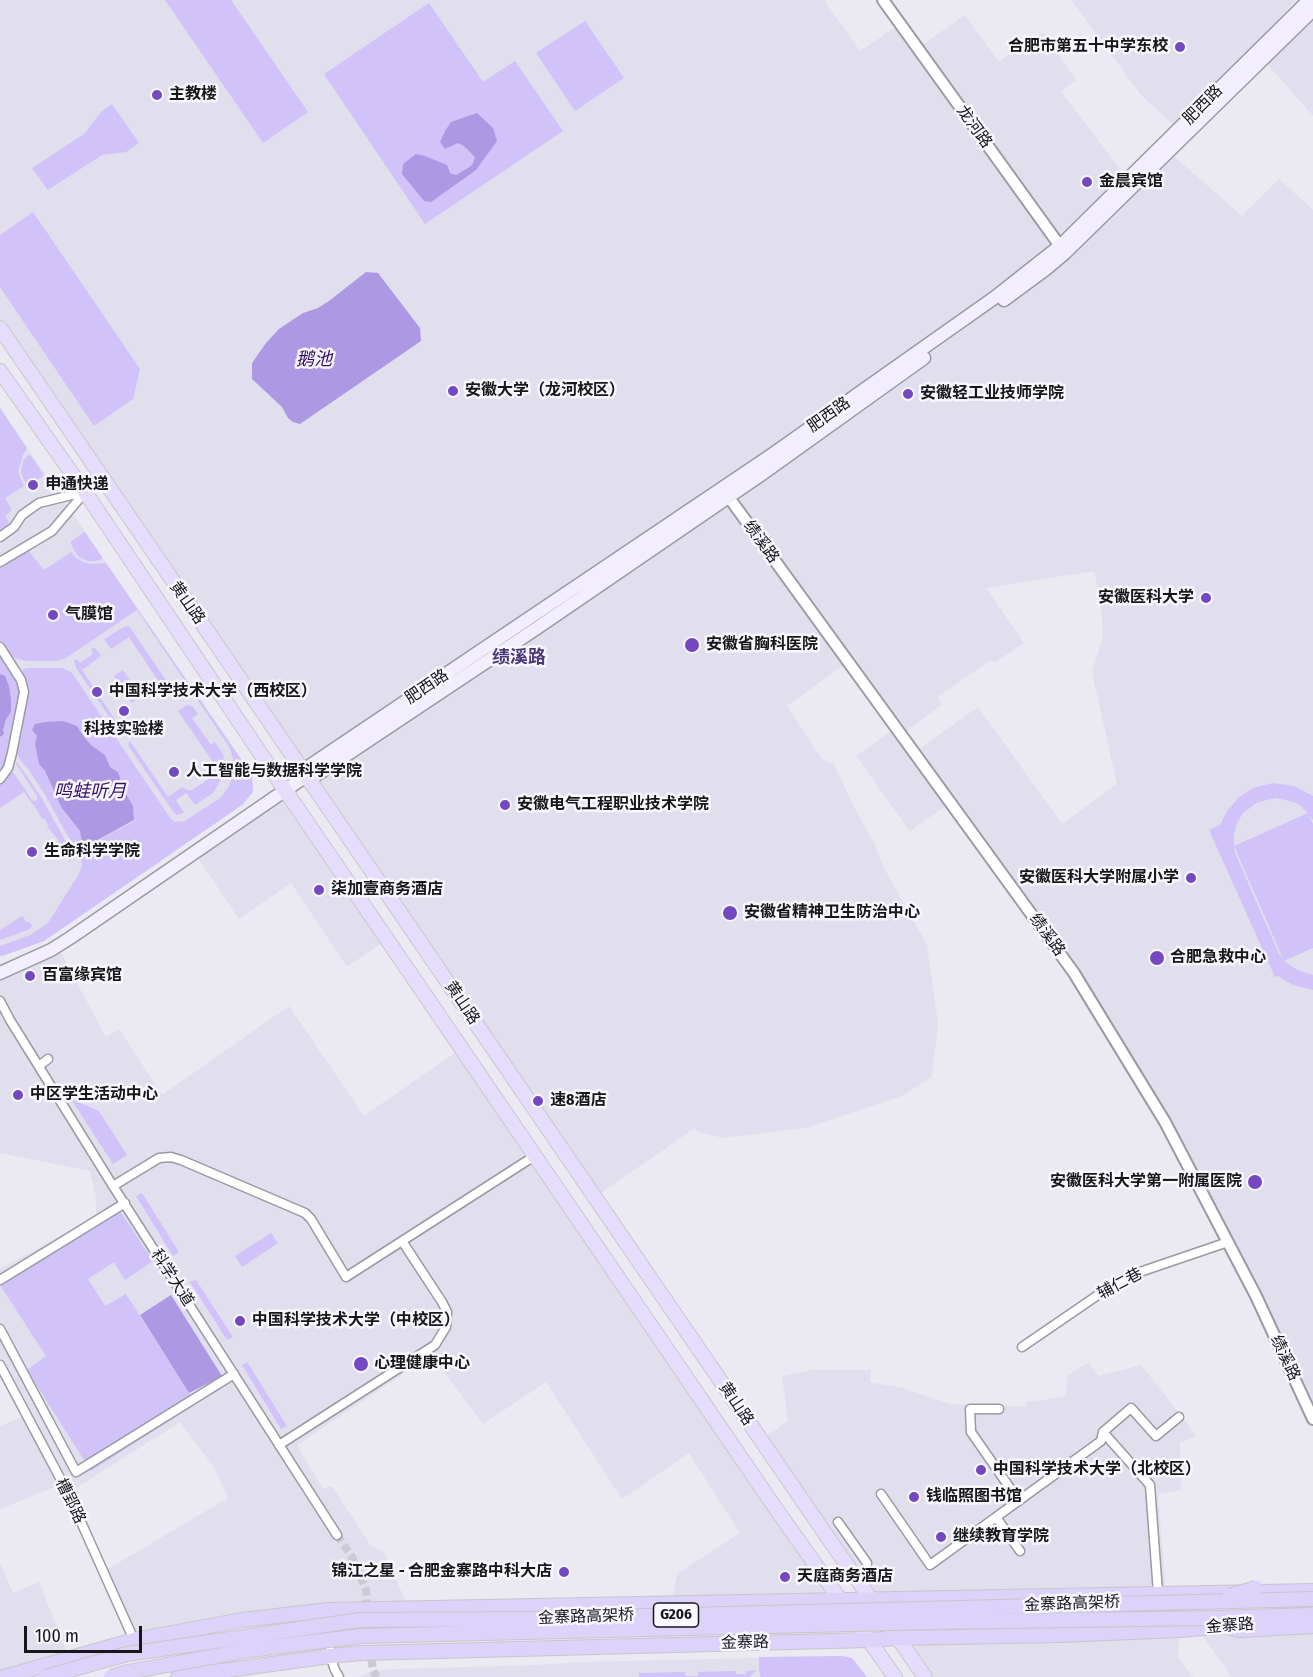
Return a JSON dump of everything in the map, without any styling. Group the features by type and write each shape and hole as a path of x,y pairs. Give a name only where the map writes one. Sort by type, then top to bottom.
{"highway":[{"path":"1213,1601 1256,1588 1313,1589"},
{"path":"4,1677 134,1640 242,1620 328,1610 1313,1589"},
{"name":"金寨路高架桥","path":"45,1677 127,1654 360,1620 528,1619 1313,1599"},
{"name":"金寨路高架桥","path":"111,1677 250,1650 361,1636 1313,1614"},
{"path":"1211,1618 1241,1630 1313,1626"},
{"name":"金寨路","path":"178,1677 330,1656 388,1652 1059,1635 1239,1626"}],"main road":[{"name":"肥西路","path":"1062,250 1309,0"},
{"name":"肥西路","path":"0,973 57,946 306,776 537,628 725,493 1015,292 1313,10"},
{"name":"黄山路","path":"0,328 102,480 925,1677"},
{"name":"黄山路","path":"0,371 85,492 285,790 770,1500 895,1677"},
{"name":"金寨路","path":"1239,1626 1313,1621"}],"street":[{"name":"龙河路","path":"888,2 1062,250"},
{"path":"0,562 52,531 85,492 102,480"},
{"path":"0,537 15,527 22,515 39,504 85,492"},
{"name":"绩溪路","path":"725,493 1074,973 1165,1122 1256,1296 1313,1419"},
{"path":"0,647 21,680 24,692 9,763 0,779"},
{"name":"科学大道","path":"0,1001 113,1186 337,1535"},
{"path":"39,1066 48,1059"},
{"path":"113,1186 159,1158 171,1157 181,1160 305,1213 311,1219 346,1277 536,1155"},
{"path":"0,1280 124,1203"},
{"path":"279,1445 435,1345 446,1327 447,1312 442,1302 402,1241"},
{"name":"辅仁巷","path":"1022,1347 1114,1284 1134,1274 1228,1242"},
{"path":"0,1329 76,1472 234,1374"},
{"name":"槽郢路","path":"0,1365 68,1493 134,1640"},
{"path":"881,1494 930,1565 1101,1441 1103,1432 1131,1408 1156,1436 1179,1417"},
{"path":"999,1409 970,1409 971,1432 1019,1501"},
{"path":"1103,1432 1150,1485 1158,1593"},
{"path":"996,1517 1020,1551"},
{"path":"838,1522 867,1563"},
{"path":"328,1610 330,1656 339,1677"}],"shaded area":[{"name":"安徽大学（龙河校区）","path":"0,0 824,0 860,51 900,24 918,48 965,15 999,62 1043,32 1076,80 1061,92 1128,179 994,298 302,771 0,328"},
{"path":"165,0 231,0 308,112 263,143"},
{"name":"合肥市第五十中学东校","path":"1071,0 1296,0 1210,98 1178,129 1141,95"},
{"path":"429,3 483,82 515,61 563,131 425,224 324,74"},
{"path":"1313,10 1313,116 1263,59"},
{"path":"585,21 624,78 575,111 536,53"},
{"path":"112,104 139,143 126,152 102,155 48,190 32,168 84,134 101,112"},
{"path":"1168,151 1242,216 1279,179 1313,210 1313,1405 1308,1408 1165,1122 1074,973 951,802 910,831 856,756 897,727 848,662 787,706 822,759 834,764 875,845 885,870 927,945 938,1024 932,1076 904,1095 805,1128 723,1138 699,1132 695,1128 595,1197 309,780 762,474 1003,301","holes":["1094,571 1101,605 1103,638 1092,672 1117,784 1062,824 978,707 915,752 903,734 942,704 937,697 991,660 994,663 1024,643 986,588"]},
{"path":"33,212 140,369 133,399 94,426 0,287 0,235"},
{"name":"中国科学技术大学（西校区）","path":"0,408 252,775 253,792 242,805 44,941 0,957"},
{"path":"0,408 27,448 18,472 24,486 5,498 12,510 5,516 9,522 7,528 0,533"},
{"path":"28,455 31,456 43,476 28,486 21,472 23,461"},
{"path":"85,532 102,559 88,561 79,557 74,550 70,542"},
{"path":"27,549 44,570 71,552 83,562 106,563 252,775 253,792 242,805 44,941 2,956 0,946 30,935 48,923 79,874 82,865 44,793 20,760 16,750 28,691 21,673 23,669 63,668 72,673 175,822 185,821 220,798 228,788 233,776 234,763 230,748 137,610 66,658 58,661 27,661 10,657 0,641 0,566","holes":["35,724 77,726 91,745 105,755 110,767 118,772 133,806 134,821 84,848 80,831 61,807 45,771 39,764 35,744 37,736 32,730"]},
{"path":"129,626 170,688 165,691 129,637 111,649 104,639"},
{"path":"93,648 101,656 82,670 120,727 118,728 76,668 74,661 76,659 80,663 93,654 91,649"},
{"path":"0,654 18,680 21,695 5,765 0,774"},
{"path":"123,670 141,697 132,703 114,676"},
{"path":"187,705 192,706 198,714 192,718 211,745 215,742 224,756 223,760 192,781 215,765 178,711"},
{"path":"130,741 168,797 182,787 192,790 221,771 224,775 213,793 195,805 186,793 176,800 184,813 177,815 129,747"},
{"path":"17,762 41,797 74,856 70,862 44,818 42,819 24,792 0,808 0,784 10,772 14,773 32,800 37,800 37,796 16,764"},
{"path":"1273,783 1294,786 1313,796 1313,820 1309,815 1313,824 1313,948 1284,961 1297,970 1313,975 1313,990 1293,985 1278,976 1275,977 1209,830 1220,825 1227,811 1239,797 1253,788","holes":["1276,798 1294,802 1308,813 1234,846 1234,834 1243,813 1258,802","1235,848 1283,959 1279,954"]},
{"path":"285,790 387,939 347,967 291,883 239,919 194,852"},
{"path":"22,916 27,923 29,921 32,926 30,929 0,940 0,930"},
{"name":"中国科学技术大学（中校区）","path":"57,946 106,1037 119,1029 162,1095 289,1006 364,1116 462,1048 841,1600 671,1604 677,1574 740,1533 689,1453 622,1499 546,1382 483,1424 431,1355 297,1445 323,1489 332,1486 371,1546 384,1552 409,1609 359,1609 134,1640 103,1572 228,1498 214,1467 180,1422 68,1493 62,1484 0,1509 0,1426 27,1415 0,1365 0,1269 96,1216 96,1197 90,1171 0,1153 0,973"},
{"path":"71,1099 99,1111 127,1155 113,1164"},
{"path":"142,1193 179,1252 173,1256 136,1196"},
{"path":"120,1211 153,1261 125,1280 114,1262 88,1279 105,1306 126,1294 196,1404 91,1471 27,1370 46,1356 0,1282"},
{"path":"271,1233 278,1243 242,1267 235,1256"},
{"path":"196,1280 233,1337 227,1340 190,1282"},
{"path":"247,1362 287,1426 281,1429 242,1365"},
{"name":"中国科学技术大学（北校区）","path":"1088,1363 1099,1376 1141,1365 1197,1436 1180,1443 1181,1490 1158,1494 1166,1593 870,1600 761,1440 788,1421 782,1376 812,1370 871,1370 870,1382 903,1388 950,1404 1025,1407 1026,1402 1065,1397 1068,1375"},
{"path":"0,1563 13,1593 39,1582 69,1658 0,1677"},
{"path":"1313,1621 1313,1677 1232,1677 1197,1629"},
{"path":"1179,1630 1178,1657 1193,1677 925,1677 899,1638"},
{"path":"842,1656 852,1658 867,1677 361,1677 370,1671 397,1669"},
{"path":"842,1656 852,1658 867,1677 761,1677 759,1672 759,1657"},
{"path":"756,1670 750,1677 639,1677 639,1673 685,1672 685,1676 698,1676 698,1672 735,1671 736,1674 745,1674 746,1671"}],"water":[{"path":"477,113 493,128 497,141 476,170 431,202 424,201 402,174 403,164 416,154 447,165 450,173 456,175 468,168 473,164 475,157 464,146 458,143 445,149 440,142 451,122"},
{"name":"鹅池","path":"366,272 378,273 420,328 421,341 300,424 293,422 282,407 252,379 252,363 279,329 303,313 329,301"},
{"path":"0,674 5,676 9,686 11,712 6,719 4,734 0,737"},
{"name":"鸣蛙听月","path":"63,721 77,726 91,745 105,755 110,767 118,772 133,806 134,820 83,848 80,831 61,807 45,771 39,764 35,744 37,736 32,730 35,724"},
{"path":"171,1295 222,1376 189,1393 140,1315"}],"tunnel":[{"path":"337,1535 352,1557 366,1590 371,1657 373,1671 377,1677"}],"place":[{"name":"合肥市第五十中学东校","path":"1180,47"},
{"name":"主教楼","path":"157,95"},
{"name":"金晨宾馆","path":"1087,182"},
{"name":"安徽大学（龙河校区）","path":"453,391"},
{"name":"安徽轻工业技师学院","path":"908,394"},
{"name":"申通快递","path":"33,485"},
{"name":"安徽医科大学","path":"1206,598"},
{"name":"气膜馆","path":"53,615"},
{"name":"安徽省胸科医院","path":"692,645"},
{"name":"中国科学技术大学（西校区）","path":"97,692"},
{"name":"科技实验楼","path":"124,711"},
{"name":"人工智能与数据科学学院","path":"174,772"},
{"name":"安徽电气工程职业技术学院","path":"505,805"},
{"name":"生命科学学院","path":"32,852"},
{"name":"安徽医科大学附属小学","path":"1191,878"},
{"name":"柒加壹商务酒店","path":"319,890"},
{"name":"安徽省精神卫生防治中心","path":"730,913"},
{"name":"合肥急救中心","path":"1157,958"},
{"name":"百富缘宾馆","path":"30,976"},
{"name":"中区学生活动中心","path":"18,1095"},
{"name":"速8酒店","path":"538,1101"},
{"name":"安徽医科大学第一附属医院","path":"1255,1182"},
{"name":"中国科学技术大学（中校区）","path":"240,1321"},
{"name":"心理健康中心","path":"361,1364"},
{"name":"中国科学技术大学（北校区）","path":"981,1470"},
{"name":"钱临照图书馆","path":"914,1497"},
{"name":"继续教育学院","path":"941,1537"},
{"name":"锦江之星 - 合肥金寨路中科大店","path":"564,1572"},
{"name":"天庭商务酒店","path":"785,1577"}],"district":[{"name":"绩溪路","path":"519,658"}]}
